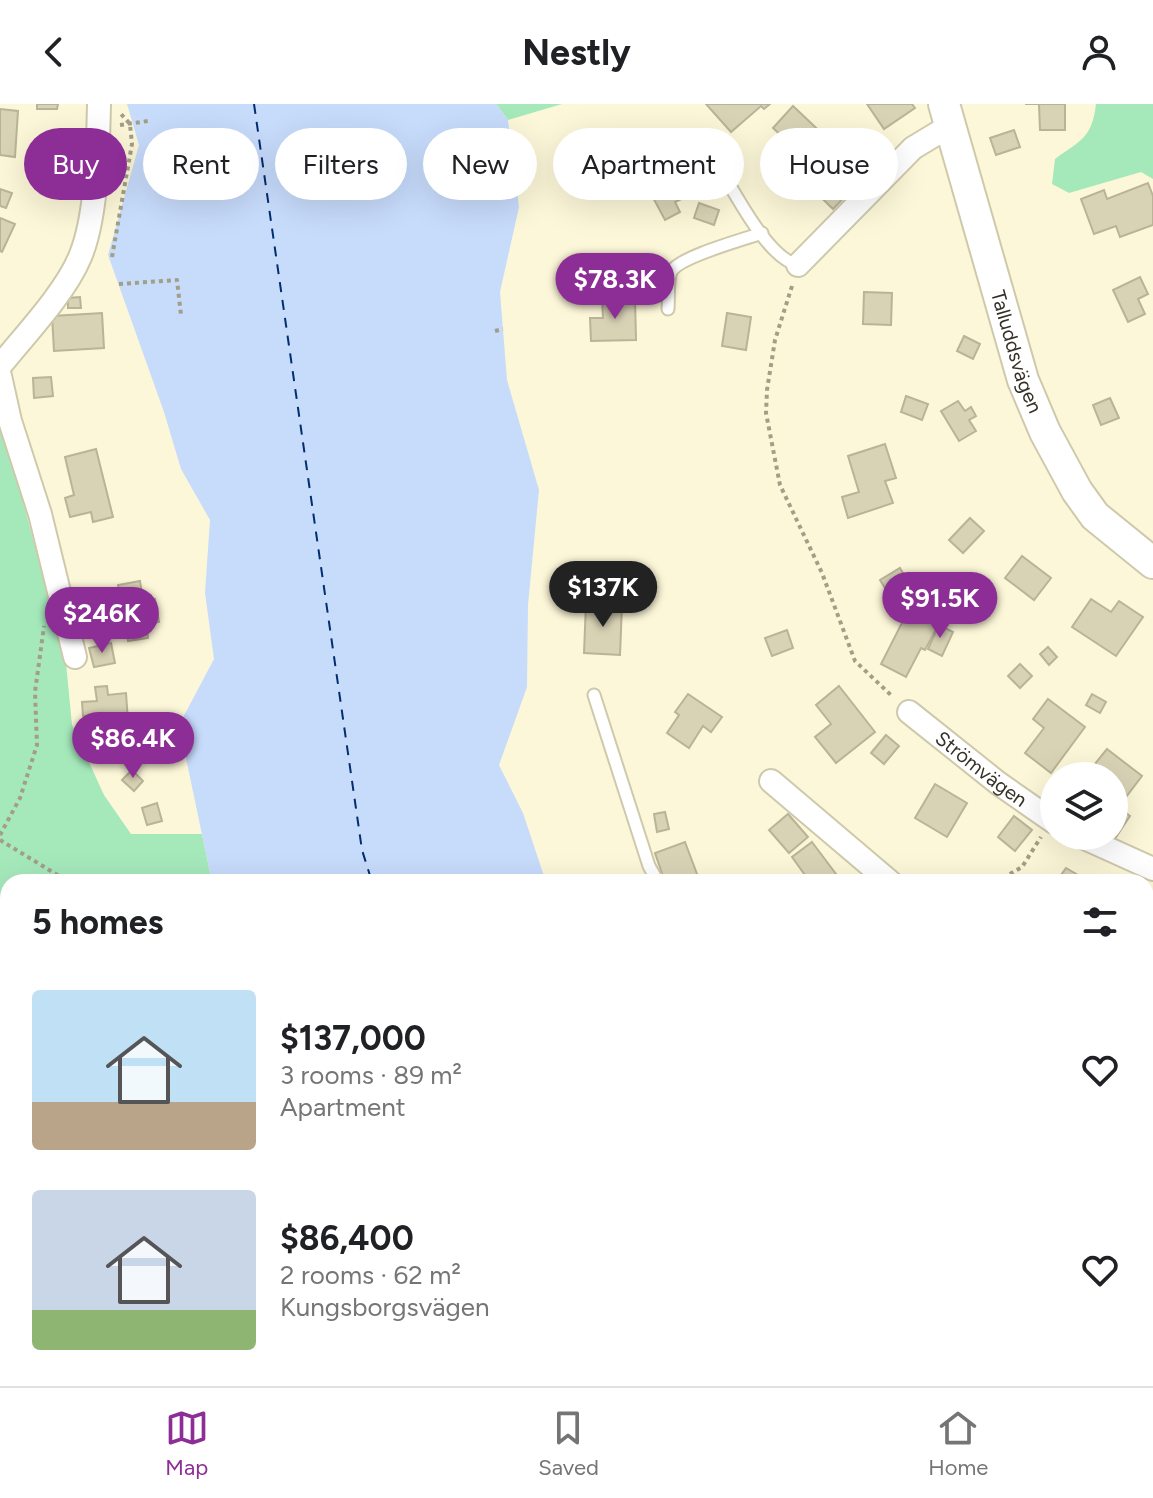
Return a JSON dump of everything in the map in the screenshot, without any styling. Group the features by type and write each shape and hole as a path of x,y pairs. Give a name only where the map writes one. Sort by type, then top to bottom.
{"street":[{"path":"0,366 40,317 80,256 96,180 99,104"},
{"path":"798,265 948,114"},
{"name":"Talluddsvägen","path":"948,114 1023,380 1045,432 1077,491 1095,516 1153,563"},
{"path":"0,376 10,421 40,514 75,657"},
{"name":"Strömvägen","path":"909,712 1040,813"},
{"path":"771,781 881,874"},
{"path":"1111,850 1153,869"}],"lane":[{"path":"740,200 777,253 790,264 798,265"},
{"path":"668,309 670,275 674,268 686,260 762,233"},
{"path":"594,695 654,874"}],"path":[{"path":"117,126 148,121"},
{"path":"112,257 132,144 130,124"},
{"path":"798,265 775,340 767,390 766,413 780,485 822,573 855,661 909,712"},
{"path":"119,284 177,280 181,315"},
{"path":"495,331 503,329"},
{"path":"44,619 35,692 37,745 20,798 0,837 57,874"},
{"path":"1010,874 1022,867 1040,839"}],"green space":[{"path":"496,104 562,104 508,120"},
{"path":"1096,104 1153,104 1153,179 1141,172 1069,193 1052,184 1055,159 1084,137 1092,124"},
{"path":"0,415 66,663 72,725 104,795 131,834 202,834 210,874 0,874"}],"water":[{"path":"127,104 496,104 508,120 509,128 423,128 423,200 518,200 500,292 507,380 539,490 528,605 527,687 499,765 523,813 543,874 210,874 179,725 214,659 205,593 210,520 181,469 108,255 124,200 127,200 127,188 139,145"}],"building":[{"path":"37,104 58,104 57,109 37,109"},
{"path":"706,104 770,104 764,109 761,106 736,128 727,128"},
{"path":"867,104 912,104 915,108 885,128"},
{"path":"1039,104 1065,104 1065,130 1040,130"},
{"path":"793,106 816,128 773,128"},
{"path":"0,109 18,111 15,157 0,155"},
{"path":"1014,130 1020,147 996,155 990,138"},
{"path":"1148,183 1153,196 1153,225 1120,237 1116,226 1094,234 1081,199 1104,190 1107,199"},
{"path":"0,189 12,193 6,208 0,206"},
{"path":"654,200 679,200 675,202 680,212 665,220"},
{"path":"824,200 842,200 833,209"},
{"path":"699,203 719,210 714,225 694,218"},
{"path":"0,218 15,224 2,252 0,251"},
{"path":"1140,277 1148,294 1138,299 1145,314 1128,322 1113,290"},
{"path":"864,292 892,293 891,325 863,324"},
{"path":"80,297 81,308 68,308 68,298"},
{"path":"635,297 636,340 591,341 590,318 603,318 602,298"},
{"path":"102,313 104,348 54,351 52,316"},
{"path":"727,313 751,317 746,350 722,346"},
{"path":"964,336 980,344 973,359 957,351"},
{"path":"51,377 53,396 34,398 33,378"},
{"path":"906,396 928,404 922,420 901,412"},
{"path":"1110,398 1119,418 1101,425 1093,405"},
{"path":"958,401 965,411 971,407 976,416 969,420 976,431 959,441 941,411"},
{"path":"885,444 896,478 885,481 893,503 848,518 842,497 859,492 848,456"},
{"path":"96,449 113,517 93,522 91,512 70,517 65,498 74,495 65,457"},
{"path":"970,518 984,531 963,553 949,540"},
{"path":"1022,556 1051,578 1034,600 1005,578"},
{"path":"900,568 907,580 902,583 905,587 890,596 880,580"},
{"path":"140,581 143,601 155,599 159,622 146,624 148,638 128,641 118,585"},
{"path":"1091,599 1111,612 1119,601 1143,617 1116,656 1072,627"},
{"path":"586,603 622,605 620,655 584,653"},
{"path":"911,605 941,620 906,677 881,664"},
{"path":"939,625 953,632 942,656 928,649"},
{"path":"787,630 793,648 772,656 765,638"},
{"path":"111,643 115,663 94,667 89,648"},
{"path":"1048,647 1057,657 1049,665 1040,654"},
{"path":"1020,664 1032,676 1020,688 1008,676"},
{"path":"107,686 108,695 126,693 128,721 95,724 94,715 83,716 82,702 97,701 95,687"},
{"path":"839,686 875,732 836,763 815,737 831,724 816,705"},
{"path":"688,694 722,717 711,732 703,726 689,748 667,733 679,715 675,712"},
{"path":"1092,694 1106,702 1100,713 1086,705"},
{"path":"1048,699 1085,727 1059,762 1040,762 1040,765 1025,753 1044,728 1033,719"},
{"path":"886,735 899,746 884,764 871,753"},
{"path":"1107,749 1124,762 1096,762"},
{"path":"1128,765 1142,776 1128,794"},
{"path":"132,770 143,781 134,791 122,780"},
{"path":"935,784 967,803 947,837 915,818"},
{"path":"157,803 162,821 147,825 142,808"},
{"path":"665,812 669,829 657,832 654,814"},
{"path":"788,814 808,837 789,853 769,830"},
{"path":"1014,816 1032,830 1015,851 998,837"},
{"path":"685,842 697,874 662,874 655,853"},
{"path":"812,842 836,874 804,874 792,857"},
{"path":"1066,868 1076,874 1062,874"}],"ferry route":[{"path":"254,104 362,850 370,874"}]}
